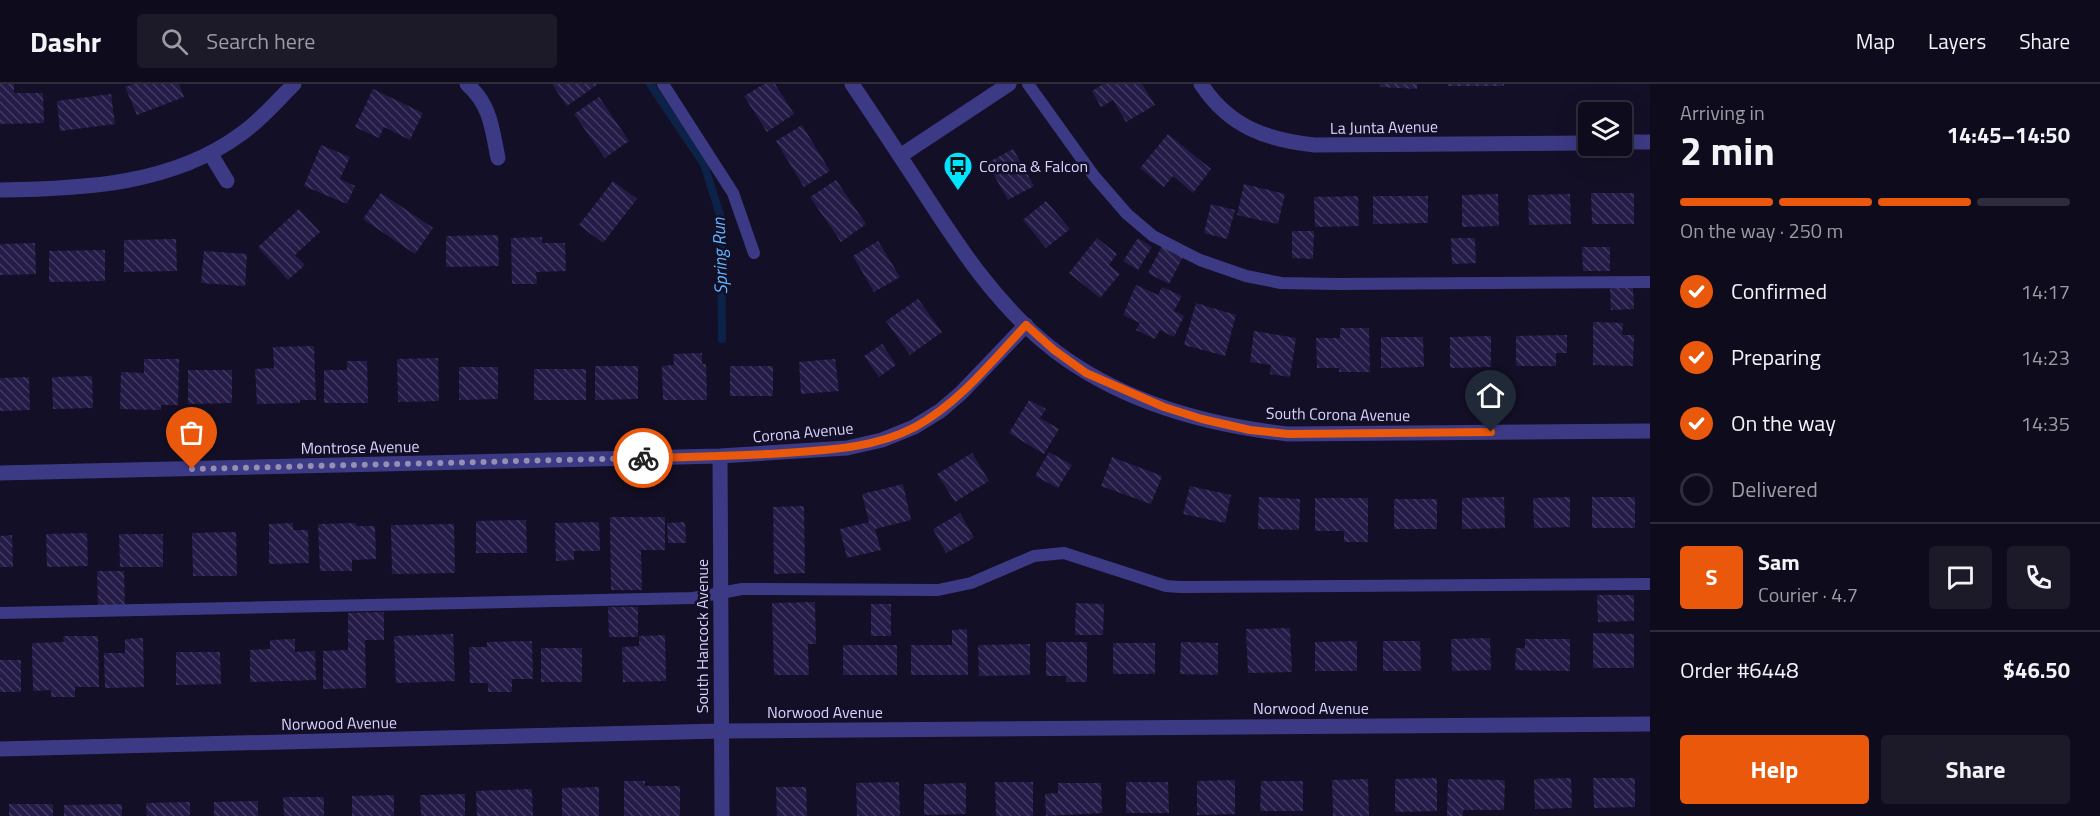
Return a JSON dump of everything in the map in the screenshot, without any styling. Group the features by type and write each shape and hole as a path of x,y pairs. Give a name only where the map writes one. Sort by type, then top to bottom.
{"street":[{"path":"0,190 98,186 137,179 163,171 210,153 242,134 294,84"},
{"path":"467,84 489,111 498,158"},
{"name":"South Corona Avenue","path":"852,84 977,271 1026,325 1054,350 1086,373 1125,391 1202,419 1250,430 1288,434 1650,431"},
{"path":"900,156 1009,84"},
{"name":"La Junta Avenue","path":"1201,84 1223,111 1244,126 1265,136 1288,142 1316,146 1578,142"},
{"path":"1632,142 1650,142"},
{"path":"210,153 227,181"},
{"name":"Corona Avenue","path":"720,456 847,448 882,440 914,427 940,411 961,393 1026,325"},
{"name":"Montrose Avenue","path":"0,473 720,456"},
{"name":"South Hancock Avenue","path":"720,456 722,816"},
{"name":"Norwood Avenue","path":"0,749 721,731 1650,724"}],"lane":[{"path":"663,84 733,193 754,253"},
{"path":"1028,84 1094,176 1127,214 1144,229 1200,260 1246,276 1281,283 1337,284 1650,282"},
{"path":"0,613 693,598 742,590 938,590 971,583 1034,556 1064,554 1166,586 1180,587 1650,584"}],"building":[{"path":"0,84 14,84 14,93 43,93 44,123 0,124"},
{"path":"134,84 179,84 184,97 137,115 125,87"},
{"path":"552,84 598,84 567,106"},
{"path":"764,84 775,84 794,114 767,132 744,96"},
{"path":"1103,84 1142,84 1155,105 1126,122 1113,100 1101,107 1092,91"},
{"path":"1380,84 1417,84 1417,89 1380,87"},
{"path":"1448,84 1504,84 1504,86 1448,86"},
{"path":"373,89 423,113 410,140 384,127 379,138 355,127"},
{"path":"111,94 115,124 60,131 57,101"},
{"path":"599,97 629,141 605,158 574,114"},
{"path":"802,125 830,171 804,187 776,141"},
{"path":"1168,134 1211,169 1193,193 1173,176 1164,187 1140,168"},
{"path":"321,145 350,157 340,179 355,186 347,204 304,186"},
{"path":"1013,149 1034,186 1008,200 987,163"},
{"path":"836,180 866,224 841,242 810,197"},
{"path":"613,181 637,199 603,243 579,225"},
{"path":"1244,184 1285,194 1278,224 1237,215"},
{"path":"381,193 433,228 415,254 363,219"},
{"path":"1591,193 1634,193 1634,224 1592,224"},
{"path":"1498,194 1499,226 1462,227 1462,195"},
{"path":"1570,194 1571,224 1529,225 1528,195"},
{"path":"1358,196 1359,226 1315,227 1314,197"},
{"path":"1373,196 1428,196 1428,223 1373,224"},
{"path":"1046,201 1070,229 1046,248 1023,220"},
{"path":"1211,204 1235,210 1227,239 1204,233"},
{"path":"299,209 320,232 295,255 305,265 288,280 258,247"},
{"path":"1292,231 1314,231 1313,259 1292,258"},
{"path":"498,235 499,266 446,267 446,236"},
{"path":"542,237 542,243 565,243 566,271 536,272 537,284 512,284 511,238"},
{"path":"1097,238 1117,254 1109,265 1120,274 1100,298 1069,273"},
{"path":"1138,238 1152,247 1138,270 1123,261"},
{"path":"1451,238 1475,238 1476,263 1452,264"},
{"path":"176,239 177,271 124,272 124,240"},
{"path":"878,241 900,277 874,292 853,256"},
{"path":"35,243 36,274 0,275 0,244"},
{"path":"1162,246 1183,257 1169,284 1148,273"},
{"path":"1582,247 1610,247 1610,271 1583,271"},
{"path":"105,250 105,281 49,282 49,251"},
{"path":"204,251 247,254 245,286 201,283"},
{"path":"1136,285 1158,295 1162,287 1182,296 1174,311 1184,316 1174,337 1160,330 1155,339 1136,330 1140,323 1123,315"},
{"path":"1633,286 1634,309 1611,310 1610,287"},
{"path":"918,299 942,332 910,355 886,321"},
{"path":"1196,303 1236,315 1225,356 1184,345"},
{"path":"1593,322 1623,323 1622,335 1634,335 1633,366 1593,365"},
{"path":"1340,328 1369,328 1370,372 1339,372 1339,368 1317,368 1316,338 1340,338"},
{"path":"1254,331 1296,338 1290,377 1270,374 1271,365 1250,362"},
{"path":"1567,335 1567,353 1556,353 1556,366 1516,366 1516,336"},
{"path":"1491,336 1491,367 1450,368 1450,337"},
{"path":"1381,337 1423,337 1424,367 1381,368"},
{"path":"882,344 896,365 879,377 864,356"},
{"path":"314,346 316,400 300,400 300,403 257,404 255,369 274,368 273,347"},
{"path":"702,353 702,364 706,364 707,400 663,400 662,366 674,365 673,354"},
{"path":"438,358 439,401 398,402 397,359"},
{"path":"144,359 179,359 178,405 161,405 161,410 120,409 121,372 144,373"},
{"path":"835,359 839,391 801,394 799,362"},
{"path":"347,361 367,361 368,403 324,403 324,370 347,370"},
{"path":"595,366 638,366 638,399 595,400"},
{"path":"730,366 773,366 773,396 730,396"},
{"path":"459,367 498,367 498,399 459,400"},
{"path":"534,369 586,369 586,400 534,400"},
{"path":"188,370 232,370 232,403 188,404"},
{"path":"92,376 93,408 53,409 52,377"},
{"path":"29,377 30,410 0,411 0,378"},
{"path":"1029,400 1046,409 1040,418 1059,429 1044,454 1009,433"},
{"path":"1049,452 1072,465 1058,488 1035,476"},
{"path":"972,453 989,481 955,502 937,474"},
{"path":"1112,457 1162,476 1151,504 1101,486"},
{"path":"903,484 911,520 875,529 881,550 847,558 840,529 869,522 862,494"},
{"path":"1190,486 1231,495 1225,523 1183,514"},
{"path":"1259,497 1300,499 1299,530 1258,529"},
{"path":"1504,497 1505,528 1462,529 1462,498"},
{"path":"1570,497 1570,527 1534,528 1533,498"},
{"path":"1592,497 1635,497 1635,528 1592,528"},
{"path":"1315,498 1368,498 1368,542 1344,542 1344,531 1315,531"},
{"path":"1394,499 1437,499 1437,529 1394,529"},
{"path":"804,506 805,573 774,574 773,507"},
{"path":"960,513 974,538 946,553 933,529"},
{"path":"610,517 665,517 665,550 641,550 642,590 611,590"},
{"path":"526,520 527,553 476,553 476,521"},
{"path":"599,522 600,551 574,551 574,560 556,561 555,523"},
{"path":"685,522 686,543 668,543 667,523"},
{"path":"293,523 293,530 308,530 309,563 269,564 269,524"},
{"path":"356,523 356,526 375,526 376,559 352,560 352,571 320,571 318,524"},
{"path":"454,524 455,573 392,574 391,525"},
{"path":"236,532 237,576 193,576 192,533"},
{"path":"87,533 88,566 47,567 46,534"},
{"path":"119,534 163,534 163,567 120,567"},
{"path":"12,535 13,567 0,567 0,536"},
{"path":"97,571 124,571 125,605 98,605"},
{"path":"1597,595 1634,595 1634,621 1598,622"},
{"path":"815,602 816,644 808,644 809,675 774,675 772,603"},
{"path":"1076,603 1104,604 1103,635 1075,635"},
{"path":"871,604 891,604 891,636 871,636"},
{"path":"608,607 638,607 638,637 609,637"},
{"path":"384,612 384,640 365,640 366,688 323,689 323,651 348,650 348,613"},
{"path":"1290,628 1292,672 1248,673 1246,629"},
{"path":"967,629 968,675 911,675 911,645 952,645 952,630"},
{"path":"1593,633 1634,634 1634,668 1593,668"},
{"path":"453,634 455,681 396,683 394,636"},
{"path":"665,635 666,681 623,682 622,647 639,646 639,636"},
{"path":"63,636 98,636 99,687 75,687 75,697 51,697 51,690 33,691 32,643 64,642"},
{"path":"143,638 144,687 105,688 104,653 125,653 125,639"},
{"path":"1490,638 1491,670 1452,671 1451,639"},
{"path":"295,639 295,652 315,651 316,680 250,682 250,650 270,649 270,640"},
{"path":"1525,639 1570,639 1570,671 1515,670 1516,648 1525,648"},
{"path":"532,641 533,679 512,679 512,692 488,692 488,683 470,683 469,647 487,647 487,642"},
{"path":"1357,641 1357,671 1315,671 1315,642"},
{"path":"1383,641 1420,641 1421,671 1383,671"},
{"path":"1046,642 1087,642 1087,682 1066,682 1066,676 1046,676"},
{"path":"1181,642 1218,643 1218,675 1180,674"},
{"path":"1113,643 1155,643 1155,674 1113,674"},
{"path":"1030,644 1030,675 979,676 978,645"},
{"path":"843,645 897,645 897,675 843,675"},
{"path":"541,648 582,648 582,682 541,682"},
{"path":"176,652 220,652 221,684 176,685"},
{"path":"0,660 21,660 21,692 0,692"},
{"path":"1437,778 1437,811 1395,812 1395,779"},
{"path":"1571,778 1572,808 1535,809 1534,779"},
{"path":"1593,778 1635,778 1635,807 1594,808"},
{"path":"1368,779 1369,816 1333,816 1332,780"},
{"path":"1448,779 1505,780 1504,810 1463,810 1463,816 1447,816"},
{"path":"1235,780 1235,814 1197,815 1197,781"},
{"path":"624,781 645,781 645,786 680,786 680,816 624,816"},
{"path":"1261,781 1303,781 1303,811 1260,811"},
{"path":"899,782 900,816 857,816 856,783"},
{"path":"995,782 1033,782 1033,816 996,816"},
{"path":"1126,782 1168,782 1169,813 1126,813"},
{"path":"966,783 966,814 924,815 924,784"},
{"path":"1058,783 1101,783 1102,813 1046,816 1045,794 1058,793"},
{"path":"599,787 599,816 562,816 562,788"},
{"path":"776,787 806,787 807,816 777,816"},
{"path":"532,789 533,816 477,816 476,791"},
{"path":"465,794 465,816 421,816 420,795"},
{"path":"394,795 394,816 352,816 352,796"},
{"path":"283,797 324,797 324,816 284,816"},
{"path":"258,801 258,816 214,816 214,802"},
{"path":"190,802 190,816 147,816 146,803"},
{"path":"9,804 53,804 53,816 9,816"},
{"path":"122,804 122,816 64,816 64,805"}],"waterway":[{"name":"Spring Run","path":"650,84 704,164 721,218 722,339"}],"way so far":[{"path":"192,469 643,458"}],"place":[{"name":"Corona & Falcon","path":"958,192"}],"route":[{"path":"643,458 802,452 847,448 882,440 914,427 940,411 961,393 1026,325 1054,350 1086,373 1164,407 1202,419 1250,430 1288,434 1491,432"}]}
